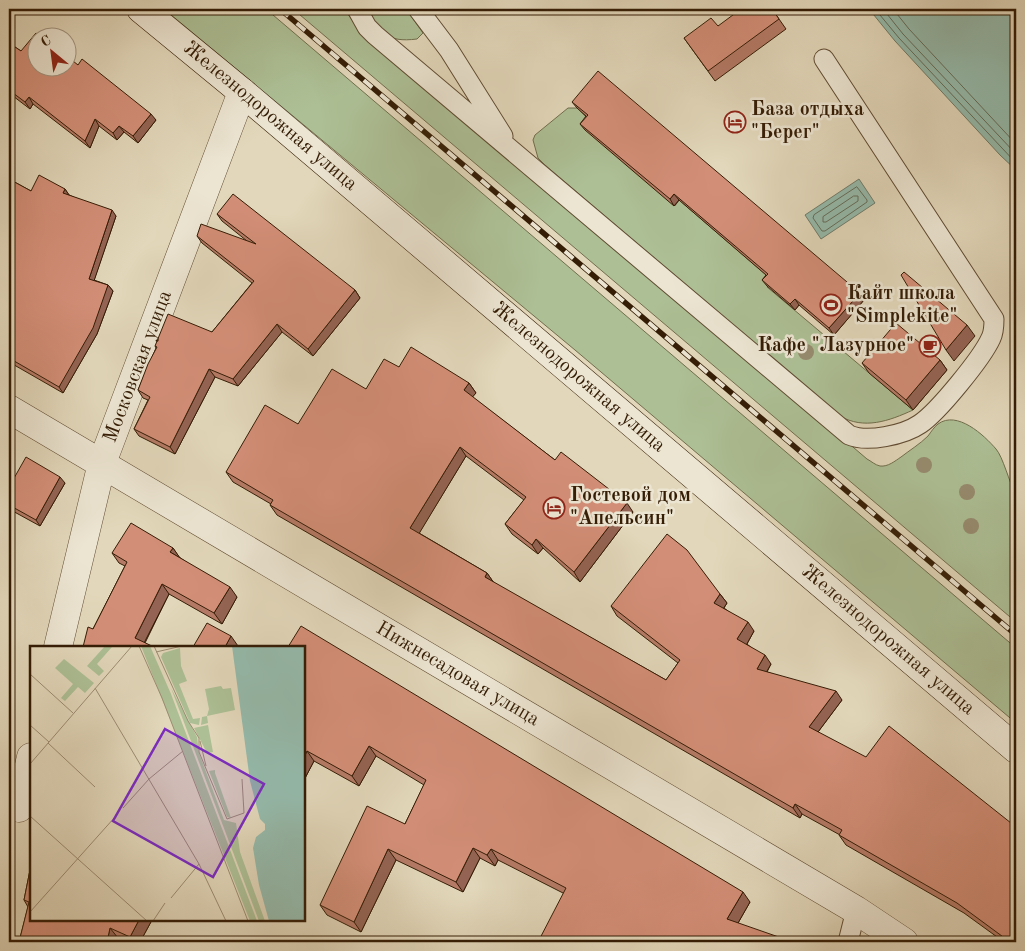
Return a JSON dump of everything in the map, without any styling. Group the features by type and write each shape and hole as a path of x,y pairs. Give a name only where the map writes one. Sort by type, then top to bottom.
{"street":[{"name":"Железнодорожная улица","path":"141,9 242,92 1016,749"},
{"name":"Московская улица","path":"58,646 102,463 242,92"},
{"name":"Нижнесадовая улица","path":"9,409 856,910 904,942"},
{"path":"19,808 30,761"}],"lane":[{"path":"357,9 367,27 375,36 849,435 856,438 884,437 920,424 935,411 974,365 992,337 994,319 824,59"},
{"path":"418,9 454,58 490,113 510,148"},
{"path":"848,942 856,910"}],"shaded area":[{"path":"164,9 266,9 1016,648 1016,723 575,350"},
{"path":"293,9 344,9 353,21 873,463 883,466 889,465 925,439 938,424 945,420 962,422 985,437 999,453 1016,495 1016,622"},
{"path":"363,9 406,9 423,33 417,39 407,40 391,37 380,30"},
{"path":"568,108 577,108 675,206 679,200 772,280 767,287 913,410 895,418 867,423 858,423 840,416 545,165 538,158 533,140 535,135"}],"water":[{"path":"869,9 1016,9 1016,170 895,41"},
{"path":"859,179 875,203 821,239 805,215"}],"building":[{"path":"741,9 772,9 779,19 708,71 684,38 711,18 718,26"},
{"path":"9,43 21,51 28,43 28,78 78,78 78,65 82,59 151,114 133,136 119,126 113,133 95,119 85,141 29,97 25,102 9,90"},
{"path":"598,71 860,293 829,328 795,299 790,304 762,280 768,274 674,194 670,199 580,124 588,115 572,102"},
{"path":"39,175 65,189 63,193 112,210 89,279 108,285 93,328 59,387 9,358 9,179 31,191"},
{"path":"233,194 355,290 308,349 277,324 233,379 209,369 170,447 134,429 150,397 138,390 157,347 155,346 168,314 212,332 254,281 197,236 201,224 256,244 217,214"},
{"path":"904,272 967,325 946,350 901,275"},
{"path":"896,323 940,360 906,400 862,363"},
{"path":"411,347 469,383 464,390 555,460 561,452 627,503 574,572 536,539 532,545 505,524 526,497 460,447 410,528 487,573 485,577 666,680 680,660 611,606 667,534 687,550 720,594 714,603 748,622 737,639 765,655 757,669 836,691 809,727 866,757 889,726 1016,827 1016,942 1010,942 957,903 839,835 842,830 795,804 793,808 270,505 273,500 226,472 265,405 298,424 332,369 366,389 384,359 399,367"},
{"path":"26,457 60,477 36,520 9,505 9,487"},
{"path":"131,523 173,548 170,552 230,587 214,613 162,584 135,638 152,646 83,646 88,627 93,629 127,562 112,553"},
{"path":"207,623 231,636 226,646 194,646"},
{"path":"301,626 743,892 727,919 793,942 538,942 566,888 491,849 487,855 473,848 456,882 388,849 354,922 320,905 367,806 405,824 426,780 369,746 352,776 307,751 305,755 305,646 289,646"},
{"path":"30,870 30,921 138,921 130,937 110,928 107,942 19,942 29,902 24,900"}],"railway":[{"path":"280,9 1016,635"}],"place":[{"name":"База отдыха \"Берег\"","path":"735,122"},
{"name":"Кайт школа \"Simplekite\"","path":"831,305"},
{"name":"Кафе \"Лазурное\"","path":"930,346"},
{"name":"Гостевой дом \"Апельсин\"","path":"554,508"}]}
